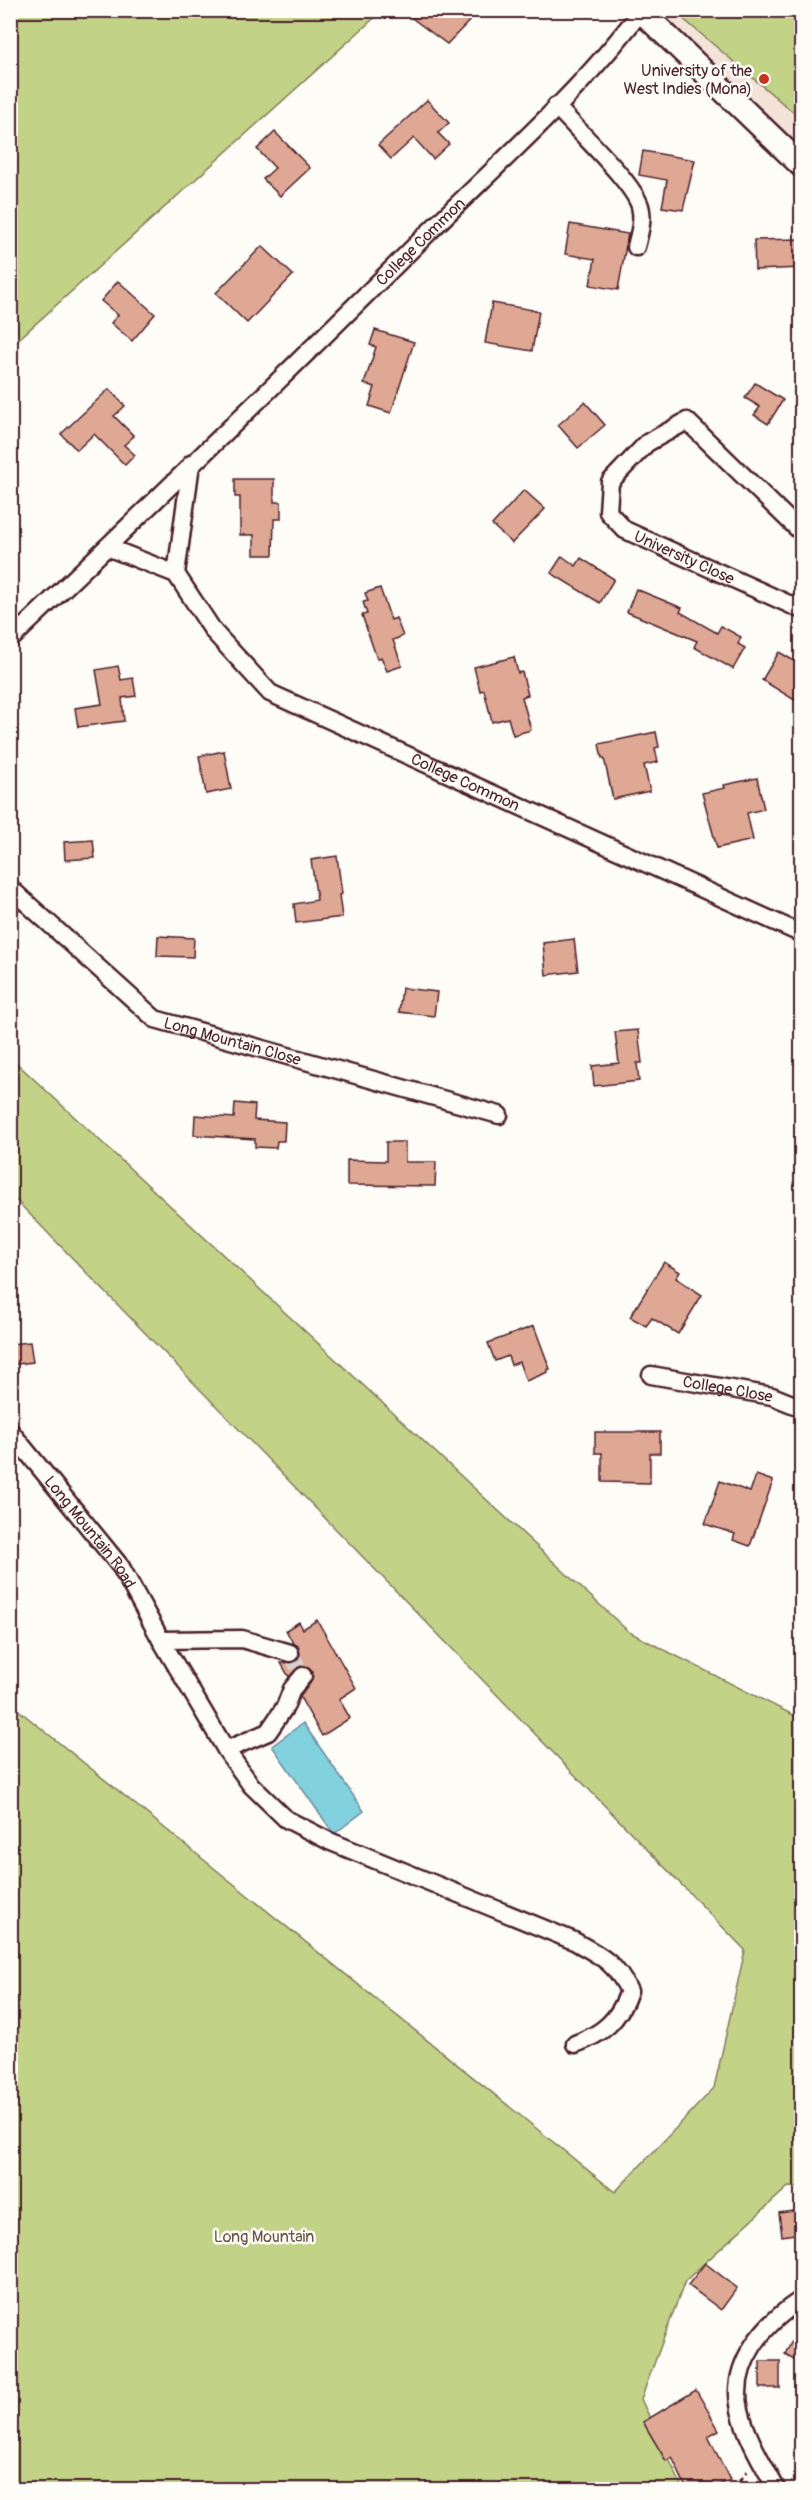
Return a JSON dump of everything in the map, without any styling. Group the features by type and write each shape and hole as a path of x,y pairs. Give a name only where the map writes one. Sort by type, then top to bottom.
{"street":[{"name":"College Common","path":"107,547 360,301 608,54 640,11"},
{"path":"640,11 801,166"},
{"path":"556,106 613,167 640,206 642,222 636,247"},
{"name":"University Close","path":"801,533 687,421 647,443 610,482 608,512 625,530 801,610"},
{"path":"10,640 107,547 176,574 191,464"},
{"name":"College Common","path":"176,574 214,632 270,693 801,934"},
{"name":"Long Mountain Close","path":"10,888 155,1019 499,1115"},
{"name":"College Close","path":"651,1375 772,1396 801,1408"},
{"name":"Long Mountain Road","path":"10,1431 121,1567 226,1750 250,1785 286,1819 329,1841 573,1941 605,1958 620,1973 629,1991 624,2006 597,2036 575,2044"},
{"path":"161,1640 242,1639 290,1653"},
{"path":"226,1750 268,1732 285,1707 292,1689 303,1676"},
{"path":"777,2490 756,2454 740,2409 740,2381 749,2349 773,2322 801,2299"}],"path":[{"path":"733,2490 743,2478 756,2454"}],"shaded area":[{"name":"University of the West Indies (Mona)","path":"659,11 801,11 801,155 794,148"}],"green space":[{"path":"11,10 382,10 382,11 11,346"},
{"name":"University of the West Indies (Mona)","path":"674,11 801,11 801,119 800,118"},
{"name":"Long Mountain","path":"10,1057 629,1632 801,1719 801,2188 788,2187 685,2281 641,2399 683,2489 11,2489 11,1704 615,2192 714,2088 745,1950 11,1195"}],"water":[{"path":"303,1723 364,1811 334,1834 272,1746"}],"building":[{"path":"401,10 480,10 447,44"},
{"path":"427,100 449,123 438,133 449,144 433,159 414,138 391,159 378,145"},
{"path":"275,132 310,168 280,196 263,179 275,168 257,149"},
{"path":"643,151 695,160 683,210 662,207 667,180 639,175"},
{"path":"570,224 628,234 618,290 590,285 595,259 565,254"},
{"path":"800,239 801,268 755,270 754,240"},
{"path":"262,246 293,275 247,323 216,293"},
{"path":"118,281 155,314 132,341 111,323 118,315 101,301"},
{"path":"492,303 539,311 532,351 485,343"},
{"path":"375,330 414,342 391,413 369,406 375,387 364,384 376,347 370,345"},
{"path":"755,383 783,400 768,424 754,415 760,407 745,398"},
{"path":"109,389 125,406 114,416 134,436 124,445 135,455 125,465 94,434 77,450 61,434"},
{"path":"585,402 605,425 578,448 558,425"},
{"path":"235,479 274,479 274,502 281,502 281,519 274,519 273,555 254,555 254,535 240,535 240,497 235,497"},
{"path":"524,490 545,509 512,543 492,525"},
{"path":"562,556 576,566 581,558 614,579 600,603 551,573"},
{"path":"380,588 391,620 396,618 403,636 393,640 402,666 387,671 381,657 377,659 362,615 367,614 363,602 368,601 365,593"},
{"path":"636,589 682,608 680,612 717,633 721,626 741,637 738,644 745,648 733,669 694,647 697,641 627,612"},
{"path":"779,652 801,665 801,704 762,680"},
{"path":"514,657 518,673 522,672 528,695 522,697 531,730 513,735 508,718 492,722 484,690 480,691 474,667"},
{"path":"118,666 121,680 133,678 136,696 122,698 124,721 78,727 75,708 102,704 96,670"},
{"path":"656,732 659,747 655,748 658,762 644,765 650,791 613,799 599,744"},
{"path":"224,751 231,789 206,794 199,756"},
{"path":"757,778 764,809 747,813 753,840 717,848 702,793 725,788 724,785"},
{"path":"93,840 95,858 65,860 64,842"},
{"path":"337,856 342,894 339,895 342,917 296,923 294,904 317,900 311,860"},
{"path":"158,936 194,938 193,957 157,956"},
{"path":"574,939 578,971 546,975 543,943"},
{"path":"402,988 437,992 434,1016 399,1012"},
{"path":"638,1030 642,1063 637,1063 639,1081 594,1086 592,1066 619,1063 615,1032"},
{"path":"235,1103 255,1105 254,1120 285,1122 284,1141 277,1141 276,1148 255,1147 255,1139 194,1135 195,1115 234,1118"},
{"path":"386,1142 405,1142 405,1162 436,1162 435,1186 347,1185 347,1160 386,1161"},
{"path":"664,1262 680,1272 676,1278 702,1295 678,1334 652,1318 646,1326 630,1317"},
{"path":"534,1326 550,1369 526,1381 519,1362 511,1365 508,1356 495,1361 488,1343"},
{"path":"30,1342 33,1362 10,1365 10,1344"},
{"path":"595,1432 660,1432 660,1453 650,1453 650,1483 602,1482 602,1453 595,1453"},
{"path":"756,1475 773,1481 750,1546 733,1540 735,1534 705,1524 720,1481 750,1492"},
{"path":"317,1620 356,1688 339,1699 350,1718 322,1736 300,1697 311,1682 313,1672 305,1666 300,1666 289,1677 281,1663 293,1663 300,1655 298,1646 293,1643 286,1630 299,1622 303,1629"},
{"path":"801,2210 801,2233 782,2236 779,2213"},
{"path":"705,2263 737,2288 721,2310 688,2285"},
{"path":"801,2324 801,2363 785,2354"},
{"path":"760,2361 780,2361 780,2388 760,2388"},
{"path":"696,2390 719,2430 708,2436 730,2480 709,2490 687,2490 672,2457 666,2461 643,2422"}],"tunnel":[{"path":"290,1653 303,1676"}],"place":[{"name":"University of the West Indies (Mona)","path":"764,79"}]}
